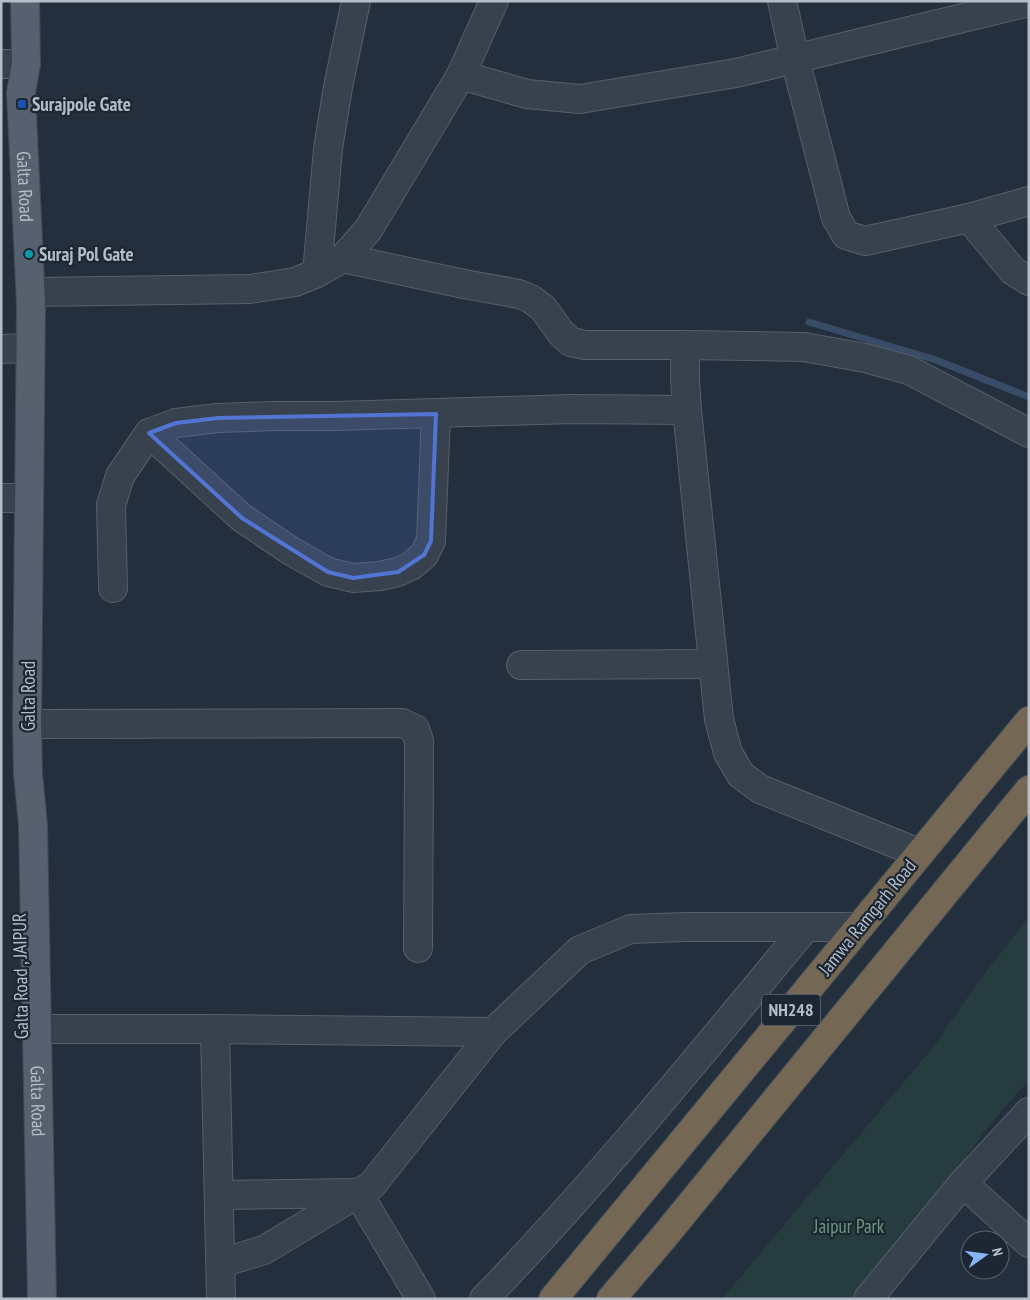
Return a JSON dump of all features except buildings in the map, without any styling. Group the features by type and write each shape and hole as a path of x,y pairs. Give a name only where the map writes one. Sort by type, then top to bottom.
{"highway":[{"name":"Jamwa Ramgarh Road","path":"553,1299 1029,720"},
{"name":"NH248","path":"612,1299 670,1231 1029,790"}],"main road":[{"name":"Galta Road","path":"7,1 12,64 21,94 31,292 27,724 28,774 33,825 42,1299"},
{"path":"12,64 25,1"},
{"name":"Galta Road , JAIPUR","path":"24,1299 18,825 28,774"}],"street":[{"path":"316,273 328,149 338,87 356,1"},
{"path":"31,292 250,289 295,282 343,258 368,230 461,75 494,1"},
{"path":"782,1 836,218 846,235 865,241 969,218 1029,200"},
{"path":"461,75 527,94 580,99 736,73 1029,2"},
{"path":"969,218 1014,271 1029,282"},
{"path":"343,258 519,294 531,299 542,308 561,333 571,342 585,345 804,348 865,358 909,370 1029,433"},
{"path":"685,345 687,410 713,664 719,719 728,753 741,775 760,789 919,854"},
{"path":"1,349 30,348"},
{"path":"113,588 111,504 120,476 149,433 176,422 273,416 436,414 572,409 687,410"},
{"path":"149,433 242,518 328,572 353,578 380,576 398,572 411,566 424,556 431,541 436,414"},
{"path":"1,498 29,498"},
{"path":"522,665 713,664"},
{"path":"27,724 402,723 415,729 419,741 418,948"},
{"path":"220,1263 264,1250 372,1185 493,1032 580,950 631,929 686,927 858,927"},
{"path":"484,1299 543,1237 646,1121 806,927"},
{"path":"37,1029 493,1032"},
{"path":"215,1030 221,1299"},
{"path":"868,1299 962,1183 1029,1112"},
{"path":"962,1183 1029,1243"},
{"path":"219,1195 358,1193"},
{"path":"358,1193 421,1299"}],"highlighted area":[{"path":"436,414 431,541 424,555 398,572 353,578 328,572 242,518 149,433 176,423 218,418"}],"green space":[{"name":"Jaipur Park","path":"1029,917 1029,1080 993,1121 889,1258 850,1299 722,1299 935,1045 976,985"}],"waterway":[{"path":"809,322 936,360 1029,397"}],"place":[{"name":"Surajpole Gate","path":"22,104"},
{"name":"Suraj Pol Gate","path":"29,254"}]}
